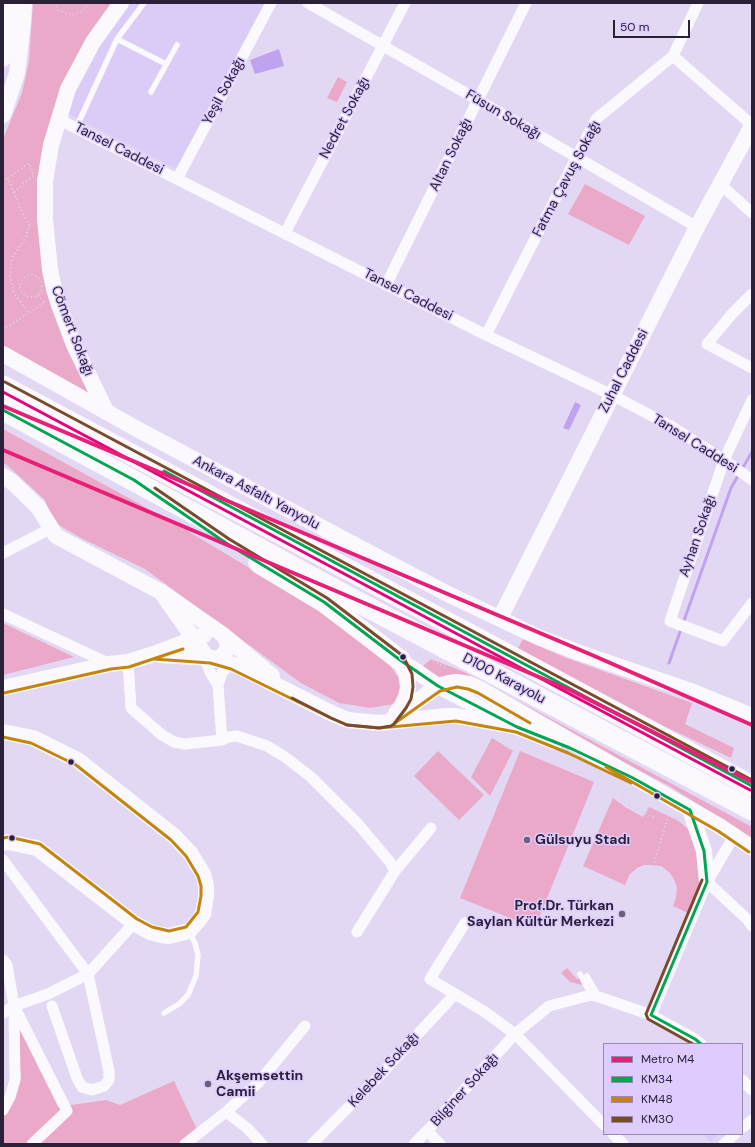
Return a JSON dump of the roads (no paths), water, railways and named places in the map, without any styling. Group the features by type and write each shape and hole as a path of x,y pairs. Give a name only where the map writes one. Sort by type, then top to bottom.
{"highway":[{"name":"D100 Karayolu","path":"3,386 752,786"},
{"name":"D100 Karayolu","path":"3,410 356,601 752,810"},
{"path":"134,480 226,543 324,602 407,657"}],"main road":[{"path":"3,59 9,39 12,3"},
{"path":"3,116 17,73 24,3"},
{"name":"Cömert Sokağı","path":"106,411 74,345 59,305 50,270 44,219 45,182 49,153 58,119 68,90 93,42 121,3"},
{"path":"3,83 17,73"},
{"name":"Zuhal Caddesi","path":"500,618 697,227 752,125"},
{"name":"Ankara Asfaltı Yanyolu","path":"3,348 10,357 106,411 370,553 538,637 688,690 752,716"},
{"path":"3,476 12,482 38,507 51,534 161,592 208,647 232,664 333,714 348,720 370,723 456,716 517,727"},
{"path":"161,592 208,647 294,694"},
{"path":"3,688 110,664 128,662 154,654 208,647"},
{"path":"154,654 208,647"},
{"path":"407,657 438,686 517,727 570,748 629,784 690,810 752,848"},
{"path":"390,721 406,697 408,687 407,657"},
{"path":"390,721 438,686 457,682 469,684 480,689 629,784"},
{"path":"3,732 33,738 79,761 174,836 194,858 203,874 206,890 205,905 198,921 189,931 169,936 150,932 134,923 37,848 8,842 3,843"},
{"path":"690,810 704,851 707,882"},
{"path":"704,851 720,827"}],"street":[{"name":"Yeşil Sokağı","path":"177,179 271,3"},
{"name":"Füsun Sokağı","path":"308,3 697,227"},
{"name":"Nedret Sokağı","path":"285,233 384,46 405,3"},
{"name":"Altan Sokağı","path":"386,285 526,3"},
{"name":"Fatma Çavuş Sokağı","path":"486,335 596,119 673,56 698,3"},
{"path":"673,56 752,125"},
{"name":"Tansel Caddesi","path":"58,119 486,335 612,395 669,425 724,460 752,480"},
{"path":"720,184 752,213"},
{"path":"752,294 732,314 707,344 752,368"},
{"name":"Ayhan Sokağı","path":"752,400 724,460 670,622 723,641 752,603"},
{"path":"3,553 51,534"},
{"path":"3,614 110,664"},
{"path":"208,647 210,672 218,685"},
{"path":"128,662 131,708 162,735 174,742 185,744 222,740 228,737 237,736 267,746 285,757 311,777 358,824 390,862 395,871"},
{"path":"222,740 218,685 222,673 232,664"},
{"path":"357,932 395,871 431,828"},
{"path":"652,1015 707,882 735,837"},
{"path":"3,860 88,974 109,1071 110,1080 104,1086 92,1090 82,1087 77,1078 52,1006"},
{"path":"707,882 747,919 752,926"},
{"path":"3,1013 14,1006 48,994 88,974 134,923"},
{"path":"465,923 430,979 485,1012 515,1034 603,1124"},
{"path":"3,960 7,965 14,1006 15,1080 10,1097 3,1110"},
{"name":"Kelebek Sokağı","path":"312,1144 383,1072 454,994"},
{"path":"595,996 652,1015 700,1043"},
{"name":"Bilginer Sokağı","path":"414,1144 427,1132 515,1034 550,1006 595,996"},
{"path":"14,1006 67,1111 32,1144"},
{"path":"185,1144 226,1112 258,1083 305,1026"},
{"path":"743,1081 752,1090"},
{"path":"226,1112 246,1128 262,1144"},
{"path":"743,1127 752,1120"},
{"path":"427,1132 440,1144"},
{"path":"724,1144 734,1135"}],"lane":[{"path":"76,128 117,39 144,3"},
{"path":"117,39 166,64"},
{"path":"151,92 177,45"},
{"path":"164,1013 179,1004 188,995 196,976 198,955 195,943 189,931"},
{"path":"580,974 595,996"},
{"path":"587,976 595,996"}],"waterway":[{"path":"742,469 752,452"},
{"path":"669,663 731,488 739,474"}],"metro line":[{"name":"M4","path":"3,406 592,655 752,725"},
{"name":"M4","path":"3,450 572,691 752,782"}],"place":[{"name":"Gülsuyu Stadı","path":"527,840"},
{"name":"Prof.Dr. Türkan Saylan Kültür Merkezi","path":"622,914"},
{"name":"Akşemsettin Camii","path":"208,1084"}]}
